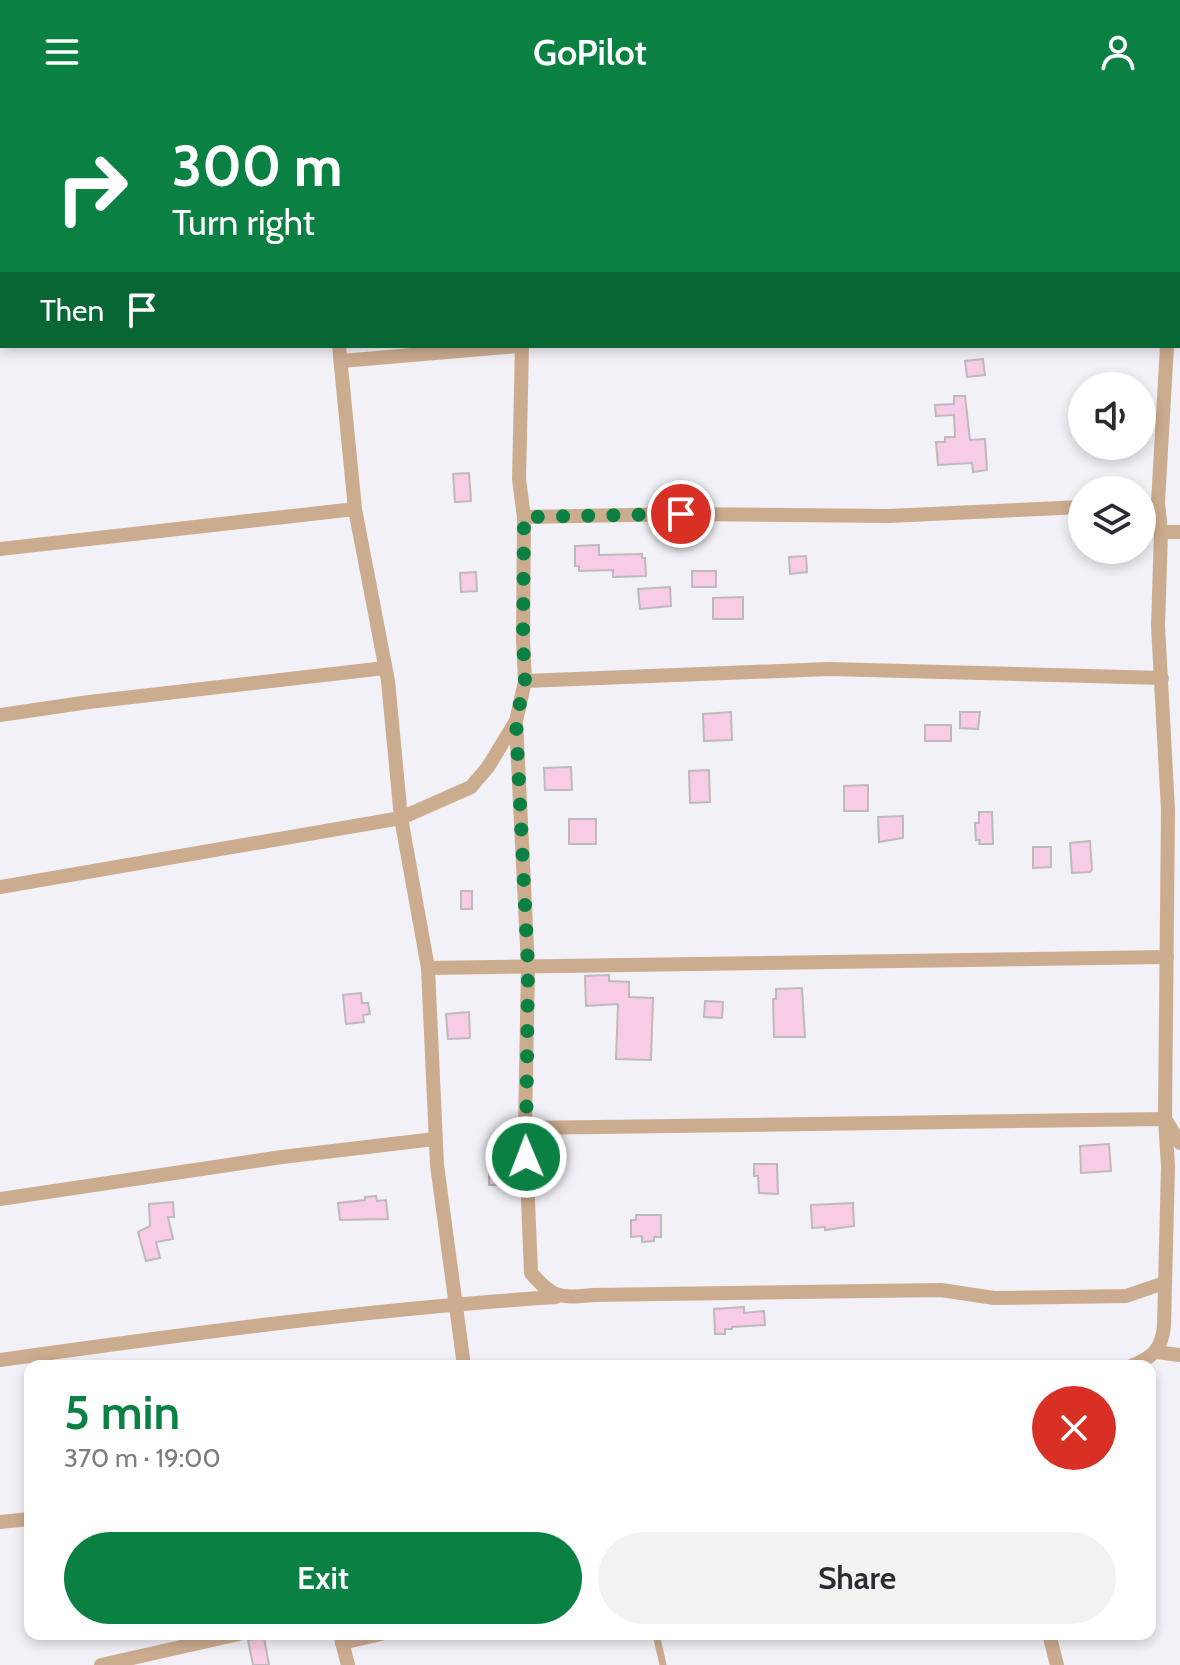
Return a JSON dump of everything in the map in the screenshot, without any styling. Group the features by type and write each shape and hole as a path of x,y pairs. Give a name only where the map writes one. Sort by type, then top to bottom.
{"street":[{"path":"463,1360 435,1139 428,968 401,818 385,668 355,509 340,353 469,348"},
{"path":"520,348 519,479 524,517 525,681 516,721 528,967 525,1128 531,1273 548,1292 557,1297"},
{"path":"1145,1360 1163,1341 1168,1166 1165,1119 1167,957 1173,845 1168,810 1158,626 1161,532 1158,502 1167,348"},
{"path":"524,517 681,514 888,516 1068,508"},
{"path":"0,549 355,509"},
{"path":"1161,532 1180,532"},
{"path":"0,715 385,668"},
{"path":"525,681 829,669 1162,678"},
{"path":"0,887 401,818 471,787 488,767 516,721"},
{"path":"428,968 1167,957"},
{"path":"525,1128 1165,1119"},
{"path":"1165,1119 1180,1143"},
{"path":"0,1199 282,1157 435,1139"},
{"path":"0,1360 456,1303 557,1297 941,1290 994,1298 1126,1296 1164,1283"},
{"path":"1156,1352 1180,1355"},
{"path":"0,1522 24,1520"},
{"path":"101,1665 212,1640"},
{"path":"341,1640 348,1665"},
{"path":"1051,1640 1057,1665"}],"lane":[{"path":"657,1640 663,1665"}],"building":[{"path":"983,359 985,375 967,377 965,361"},
{"path":"954,396 965,396 970,440 985,439 987,470 973,472 972,463 938,465 936,442 945,442 945,437 955,437 954,415 936,416 935,405 954,404"},
{"path":"469,473 471,501 455,502 453,474"},
{"path":"599,545 599,555 642,554 646,576 613,577 613,570 579,571 579,566 575,566 575,546"},
{"path":"806,556 807,572 790,574 789,557"},
{"path":"692,571 716,571 716,587 692,587"},
{"path":"476,572 477,591 461,592 460,573"},
{"path":"670,587 671,606 640,609 638,589"},
{"path":"743,597 743,619 713,619 713,598"},
{"path":"731,712 732,740 704,741 703,714"},
{"path":"960,712 980,712 978,729 960,728"},
{"path":"925,725 951,725 951,741 925,741"},
{"path":"571,767 572,790 545,790 544,768"},
{"path":"709,770 710,802 690,803 689,771"},
{"path":"868,785 868,811 844,811 844,786"},
{"path":"979,812 992,812 993,844 979,844 980,840 976,840 975,823 979,823"},
{"path":"903,816 903,838 879,842 878,817"},
{"path":"569,819 596,819 596,844 569,844"},
{"path":"1090,841 1092,869 1090,872 1072,873 1070,843"},
{"path":"1033,847 1051,847 1051,867 1033,868"},
{"path":"461,891 472,891 472,909 461,909"},
{"path":"609,975 609,981 629,982 629,997 653,998 651,1060 616,1059 618,1004 586,1006 585,976"},
{"path":"802,988 805,1037 774,1037 773,999 776,999 776,989"},
{"path":"361,993 362,1003 368,1003 370,1014 363,1015 364,1022 346,1024 343,995"},
{"path":"705,1001 723,1002 722,1018 704,1017"},
{"path":"469,1012 470,1038 448,1039 446,1014"},
{"path":"1109,1144 1111,1171 1081,1173 1080,1146"},
{"path":"754,1164 777,1164 778,1194 759,1193"},
{"path":"507,1166 507,1185 489,1185 489,1167"},
{"path":"376,1196 377,1201 386,1200 388,1219 340,1220 338,1203"},
{"path":"173,1202 174,1217 168,1217 173,1239 156,1242 160,1258 146,1261 138,1232 150,1226 149,1204"},
{"path":"853,1203 854,1226 825,1230 825,1227 812,1228 811,1205"},
{"path":"636,1215 661,1215 661,1237 642,1242 642,1236 631,1237 631,1220 636,1220"},
{"path":"744,1307 744,1313 764,1311 765,1325 732,1327 725,1329 725,1334 715,1334 714,1309"},
{"path":"248,1640 265,1640 269,1665 253,1665"}],"route":[{"path":"526,1157 528,967 516,721 525,681 524,517 681,514"}]}
